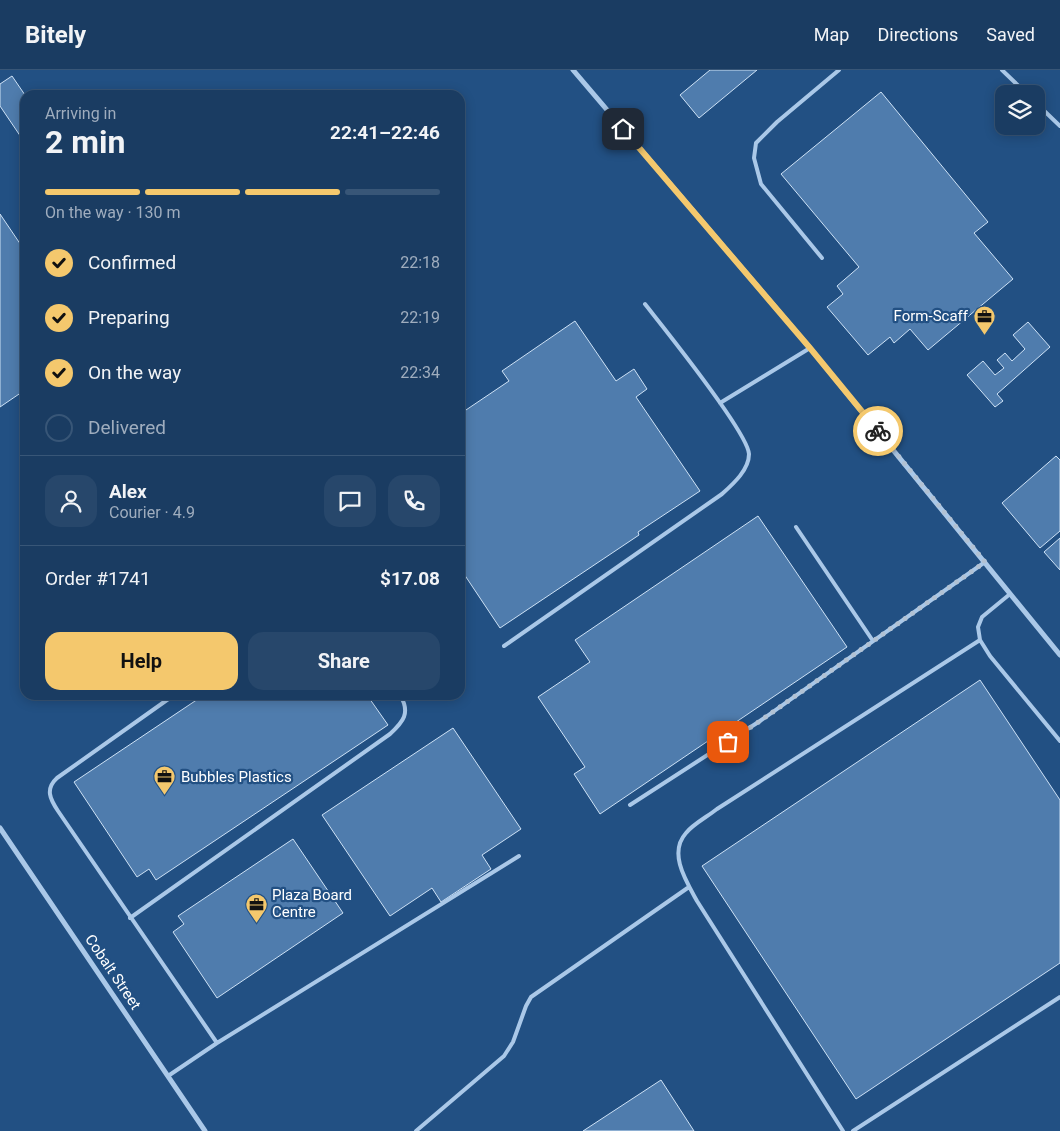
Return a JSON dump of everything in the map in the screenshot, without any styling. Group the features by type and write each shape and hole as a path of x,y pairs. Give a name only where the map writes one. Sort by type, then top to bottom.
{"street":[{"path":"573,70 810,348 1060,655"},
{"name":"Cobalt Street","path":"0,828 205,1131"}],"lane":[{"path":"822,258 762,184 754,158 756,143 777,122 839,70"},
{"path":"1002,70 1018,85"},
{"path":"1045,112 1060,126"},
{"path":"504,646 722,494 743,470 748,461 749,452 747,444 720,403 645,304"},
{"path":"720,403 810,348"},
{"path":"796,527 873,642"},
{"path":"630,805 760,721 985,562"},
{"path":"1010,594 982,617 978,627 980,640 990,656 1060,741"},
{"path":"844,1131 689,887 681,869 678,855 679,842 686,832 717,809 980,640"},
{"path":"167,700 57,778 52,783 48,793 50,800 130,918 218,1043"},
{"path":"130,918 390,734 402,722 405,714 403,700"},
{"path":"168,1076 519,856"},
{"path":"416,1131 504,1056 513,1042 531,997 689,887"},
{"path":"853,1131 1060,996"}],"building":[{"path":"710,70 757,70 699,118 680,95"},
{"path":"12,76 22,90 20,90 20,136 0,106 0,84"},
{"path":"881,92 988,222 974,233 1013,279 928,350 910,329 894,343 890,337 868,355 827,307 843,294 837,286 859,267 781,174"},
{"path":"0,214 20,244 20,393 0,407"},
{"path":"575,321 616,381 634,369 647,389 636,397 700,491 638,532 639,535 500,628 465,576 465,411 509,381 502,371"},
{"path":"1028,322 1050,347 997,394 1003,401 995,407 967,375 983,361 995,375 1004,368 997,360 1005,353 1012,361 1025,349 1013,335"},
{"path":"1056,456 1060,460 1060,531 1040,548 1002,503"},
{"path":"758,516 847,647 600,814 574,774 585,767 538,697 590,662 575,640"},
{"path":"1060,538 1060,570 1044,552"},
{"path":"980,680 1060,800 1060,963 856,1099 702,866"},
{"path":"197,700 370,700 388,725 156,880 149,869 137,877 74,782"},
{"path":"453,728 521,829 482,855 491,869 441,902 432,888 390,916 322,815"},
{"path":"293,839 343,913 217,998 173,932 184,924 178,916"},
{"path":"661,1080 694,1131 583,1131"}],"way so far":[{"path":"728,742 985,562 878,431"}],"place":[{"name":"Form-Scaff","path":"984,335"},
{"name":"Bubbles Plastics","path":"165,796"},
{"name":"Plaza Board Centre","path":"256,923"}],"route":[{"path":"623,129 810,348 878,431"}]}
